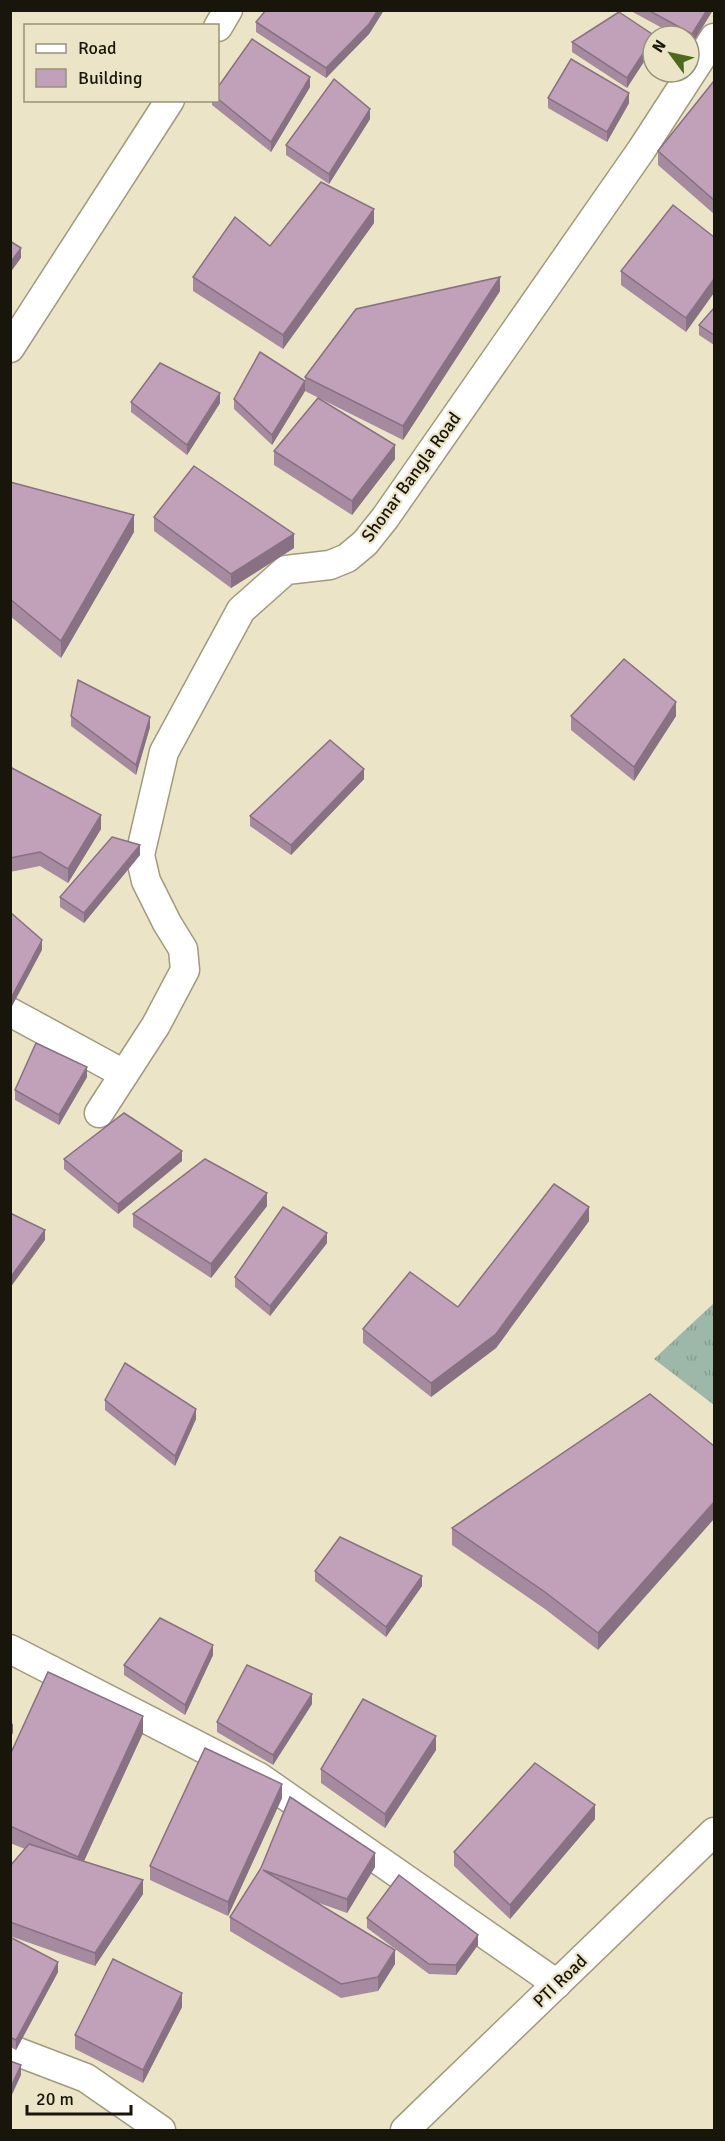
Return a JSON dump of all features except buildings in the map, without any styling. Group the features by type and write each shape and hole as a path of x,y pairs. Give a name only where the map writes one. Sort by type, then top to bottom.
{"street":[{"path":"219,25 228,10"},
{"name":"Shonar Bangla Road","path":"99,1113 156,1025 185,970 183,949 146,881 141,855 164,752 241,610 286,570 330,565 347,558 365,543 385,518 621,178 714,38"},
{"path":"10,348 169,102"},
{"path":"10,1012 124,1074"},
{"path":"10,1649 259,1777 557,1984"},
{"name":"PTI Road","path":"405,2130 714,1832"},
{"path":"10,2049 86,2078 160,2130"}],"green space":[{"path":"714,1303 714,1405 654,1359"}]}
